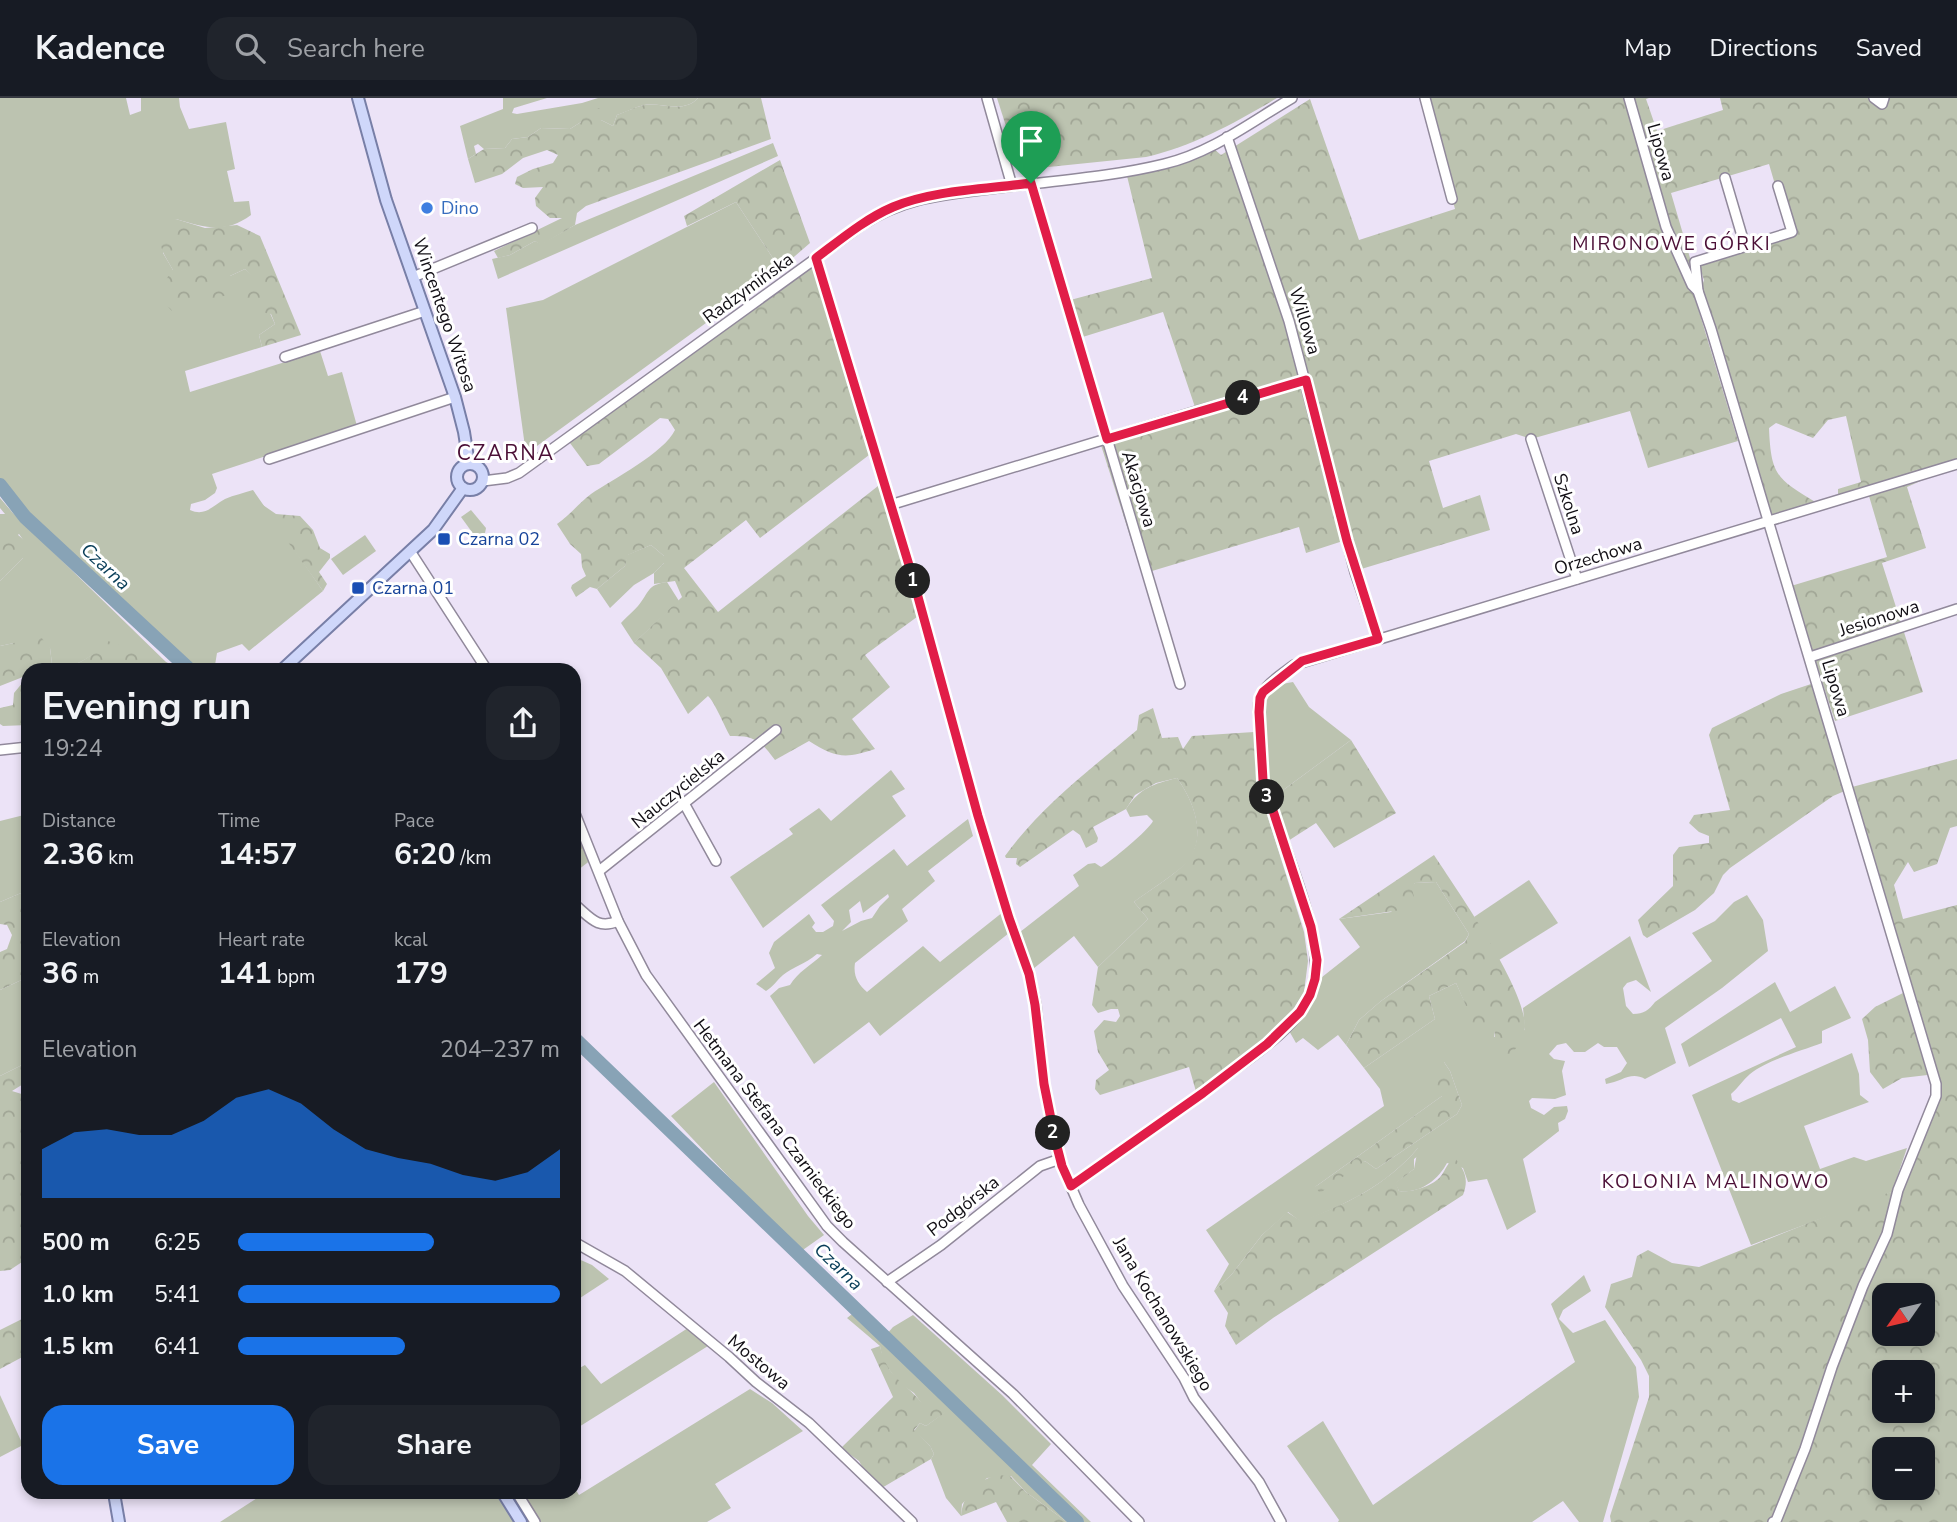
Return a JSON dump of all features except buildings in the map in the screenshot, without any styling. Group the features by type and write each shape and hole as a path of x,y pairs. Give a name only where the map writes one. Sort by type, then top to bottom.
{"main road":[{"name":"Wincentego Witosa","path":"358,98 372,157 455,397 464,432 468,464"},
{"path":"468,464 480,468 483,481 475,489 463,488 457,477 461,468 468,464"},
{"path":"290,663 433,530 463,488"},
{"path":"115,1499 120,1522"},
{"path":"507,1499 521,1522"}],"street":[{"path":"986,98 1012,186"},
{"name":"Radzymińska","path":"483,481 507,478 519,473 869,220 900,204 928,197 1165,164 1190,156 1292,98"},
{"path":"1425,98 1452,199"},
{"name":"Lipowa","path":"1629,98 1666,227 1692,285 1698,291"},
{"name":"Willowa","path":"1227,136 1306,380 1352,561 1378,639"},
{"path":"1725,178 1745,246 1792,232 1778,186"},
{"name":"Akacjowa","path":"1031,183 1180,684"},
{"path":"414,277 532,228"},
{"name":"Lipowa","path":"1745,246 1695,262 1698,291 1933,1071 1936,1096 1898,1190 1887,1234 1841,1344 1805,1449 1775,1522"},
{"name":"Jana Kochanowskiego","path":"816,258 890,505 978,816 1029,974 1044,1084 1060,1159 1071,1186 1123,1286 1184,1378 1194,1398 1259,1482 1281,1522"},
{"path":"285,357 425,312"},
{"path":"890,505 1306,380"},
{"path":"269,459 455,397"},
{"name":"Szkolna","path":"1531,439 1577,579"},
{"name":"Orzechowa","path":"1071,1186 1203,1093 1267,1044 1300,1012 1310,995 1317,960 1311,927 1265,791 1259,712 1263,692 1302,661 1957,464"},
{"path":"410,551 482,663"},
{"name":"Jesionowa","path":"1810,657 1957,609"},
{"name":"Nauczycielska","path":"598,871 685,805 776,730"},
{"path":"0,750 21,748"},
{"path":"685,805 716,861"},
{"name":"Hetmana Stefana Czarnieckiego","path":"581,828 618,921 646,975 827,1226 1013,1394 1139,1522"},
{"path":"581,910 600,925 606,926 618,921"},
{"name":"Podgórska","path":"887,1282 941,1245 1040,1166 1060,1159"},
{"name":"Mostowa","path":"581,1246 625,1271 756,1382 809,1423 912,1522"},
{"path":"521,1499 535,1522"}],"green space":[{"path":"0,98 126,98 130,115 141,111 141,98 179,98 189,129 226,122 235,169 227,171 234,202 249,201 251,215 233,225 215,228 176,219 163,253 173,270 230,276 245,269 253,276 275,324 259,335 262,347 185,371 190,392 320,351 328,376 342,372 357,426 212,474 217,488 215,493 205,500 191,504 190,510 205,511 225,499 253,490 323,591 249,651 242,644 217,653 215,663 187,663 73,553 29,515 0,479"},
{"path":"503,98 547,98 514,108 512,113 517,114 598,98 698,98 686,105 651,104 637,107 617,115 613,126 601,120 581,122 570,129 541,128 528,137 512,139 505,148 484,149 478,144 474,146 476,154 468,159 460,126 503,109"},
{"path":"698,98 761,98 771,139 586,206 577,213 575,225 541,245 535,241 510,255 498,258 494,251 562,218 550,218 536,206 535,198 543,187 523,188 515,184 517,177 553,163 558,155 547,150 523,158 502,174 475,183 468,159 484,149 505,148 512,139 528,137 541,128 570,129 581,122 586,109 603,108 601,120 613,126 617,115 637,107 651,104 686,105"},
{"path":"997,98 1277,98 1213,133 1146,157 1029,169 1018,164"},
{"path":"1426,98 1626,98 1648,183 1674,255 1695,298 1738,441 1648,468 1630,411 1531,439 1516,434 1429,461 1443,508 1480,495 1490,530 1358,570 1349,539 1306,553 1299,527 1142,574 1100,442 1197,413 1163,312 1073,340 1063,302 1152,278 1127,176 1183,164 1214,149 1221,155 1310,99 1359,240 1455,209"},
{"path":"1633,98 1649,98 1646,99 1657,131 1723,110 1720,98 1957,98 1957,465 1907,487 1926,548 1882,563 1923,692 1835,721 1791,586 1887,557 1869,496 1838,504 1838,489 1861,482 1846,416 1828,420 1813,438 1776,423 1769,428 1772,457 1779,474 1793,488 1817,503 1772,516 1702,286 1704,280 1699,264 1790,236 1769,164 1671,193 1695,275 1691,277 1668,222"},
{"path":"773,143 778,156 498,279 492,259 510,255 535,241 541,244 575,225"},
{"path":"780,160 810,243 780,269 736,202 687,226 684,216"},
{"path":"736,202 780,269 526,454 506,308 543,300"},
{"path":"176,219 205,228 237,225 260,236 301,335 262,347 259,335 275,324 271,314 245,309 238,295 252,276 245,269 230,276 227,295 172,311 163,302 160,287 173,270 163,253 161,237 165,223"},
{"path":"817,260 873,452 760,538 746,520 684,568 718,612 878,486 890,510 921,614 865,655 890,687 852,719 875,749 841,755 826,751 809,741 775,760 756,740 730,736 708,696 688,714 661,668 634,643 682,597 675,581 654,584 654,573 664,563 664,556 651,545 628,555 625,566 597,589 590,587 576,597 572,585 586,576 581,554 570,544 557,524 591,494 660,448 675,430 668,419 660,418 599,464 587,466 567,439"},
{"path":"0,498 167,663 94,654 78,663 52,663 50,648 14,643 0,646 0,581 23,558 26,544 19,534 3,548 0,547 0,514 5,514 0,508"},
{"path":"260,503 276,514 300,516 313,530 320,548 330,554 319,572 327,584 323,591"},
{"path":"471,510 486,528 485,533 477,539 461,517"},
{"path":"9,529 37,548 35,556 23,558 0,581 0,547 3,547 4,537"},
{"path":"365,535 376,551 343,575 331,559"},
{"path":"651,545 664,556 664,563 654,573 634,585 610,608 597,589 625,566 627,555"},
{"path":"667,582 679,601 634,643 621,623 652,587"},
{"path":"41,637 50,648 52,663 21,663 21,678 0,686 0,646"},
{"path":"97,637 168,663 78,663 93,654 87,641"},
{"path":"1293,682 1309,707 1351,740 1271,799 1264,785 1262,697 1282,684"},
{"path":"1814,683 1847,790 1833,796 1730,868 1723,875 1714,893 1695,910 1647,938 1643,935 1638,920 1673,886 1673,855 1679,847 1709,843 1709,836 1689,823 1694,815 1730,810 1709,735 1712,728 1781,694"},
{"path":"21,684 21,725 3,726 0,724 0,708 13,705 14,693"},
{"path":"1153,708 1162,738 1178,737 1183,749 1192,736 1254,732 1258,786 1304,932 1308,961 1304,992 1282,1027 1197,1095 1189,1067 1100,1095 1095,1089 1096,1080 1109,1070 1098,1052 1094,1031 1104,1020 1116,1022 1120,1016 1118,1009 1098,1013 1092,1005 1098,967 1148,919 1134,902 1176,871 1193,851 1197,830 1193,807 1177,778 1156,783 1135,795 1126,809 1093,827 1097,842 1086,848 1080,835 1073,830 1020,867 1016,864 1017,858 1005,856 1050,804 1137,730 1139,715"},
{"path":"1351,740 1396,813 1334,848 1316,823 1288,841 1271,799"},
{"path":"1957,759 1957,826 1950,828 1937,864 1914,872 1908,862 1894,885 1903,919 1957,905 1957,1522 1611,1522 1610,1516 1649,1397 1649,1376 1605,1307 1611,1284 1632,1277 1637,1256 1648,1250 1672,1263 1699,1267 1866,1200 1898,1190 1936,1096 1936,1074 1902,1078 1883,1089 1870,1072 1868,1040 1862,1019 1875,1007 1909,990 1852,787"},
{"path":"891,770 905,789 892,796 906,816 763,928 730,877 793,834 789,829 819,808 831,821"},
{"path":"1177,778 1193,807 1198,830 1197,841 1184,866 1134,902 1148,919 1098,967 1074,936 1033,969 1020,932 1079,886 1073,875 1088,864 1095,863 1101,867 1129,846 1150,825 1153,821 1147,815 1130,817 1126,809 1136,796 1154,785"},
{"path":"21,816 21,893 0,902 0,821"},
{"path":"968,819 973,836 928,871 935,881 902,909 908,921 855,963 857,979 867,992 923,946 940,962 1003,912 1009,933 880,1036 869,1022 814,1064 770,996 779,988 790,985 822,955 817,954 787,972 766,991 756,984 775,968 769,953 774,942 809,914 815,923 812,927 816,932 823,932 833,926 834,921 821,905 894,849 907,866","holes":["888,894 889,897 872,918 842,931 851,922 849,910 860,901 863,913"]},
{"path":"581,835 591,860 581,868"},
{"path":"1434,855 1503,965 1522,1010 1525,1027 1523,1036 1506,1058 1496,1043 1495,1025 1476,1029 1466,1020 1474,1005 1466,1006 1456,983 1429,996 1435,1019 1364,1068 1346,1045 1359,1020 1381,1001 1465,942 1469,934 1436,882 1415,883 1412,889 1415,901 1408,909 1339,919"},
{"path":"1529,880 1558,923 1499,960 1474,917"},
{"path":"1436,882 1469,934 1465,941 1359,1020 1346,1045 1338,1035 1318,1050 1303,1038 1296,1043 1288,1029 1312,985 1360,947 1339,919 1391,912 1415,883"},
{"path":"21,893 21,980 0,990 0,952 7,949 12,935 7,925 0,924 0,902"},
{"path":"1747,895 1763,920 1768,951 1665,1028 1676,1063 1645,1079 1635,1076 1606,1084 1605,1079 1621,1072 1627,1063 1617,1047 1604,1047 1598,1043 1585,1052 1574,1052 1566,1043 1557,1045 1549,1054 1554,1059 1565,1061 1562,1071 1566,1095 1555,1099 1532,1098 1529,1101 1531,1108 1544,1115 1554,1107 1567,1106 1568,1111 1565,1119 1558,1123 1559,1131 1523,1159 1536,1212 1507,1230 1487,1179 1468,1182 1463,1168 1447,1163 1439,1175 1428,1184 1414,1190 1399,1191 1395,1183 1414,1169 1418,1148 1393,1173 1349,1201 1301,1222 1288,1212 1262,1235 1232,1274 1214,1291 1229,1264 1206,1230 1384,1106 1380,1089 1364,1068 1435,1019 1429,996 1456,983 1466,1005 1474,1005 1496,1025 1494,1037 1525,1030 1523,1008 1630,936 1651,992 1636,980 1627,983 1623,988 1626,1006 1633,1014 1640,1013 1712,961 1692,933 1715,921 1734,902","holes":["1444,1062 1462,1105 1457,1114 1376,1169 1365,1161 1315,1187 1442,1096"]},
{"path":"21,980 21,1066 0,1076 0,990"},
{"path":"1775,982 1790,1012 1835,986 1851,1018 1822,1031 1822,1043 1757,1069 1731,1094 1732,1100 1739,1103 1852,1053 1859,1074 1860,1095 1869,1102 1804,1126 1820,1169 1854,1157 1866,1161 1907,1148 1892,1192 1751,1245 1692,1095 1796,1047 1781,1018 1689,1067 1681,1044"},
{"path":"1438,1061 1444,1062 1450,1071 1462,1105 1457,1114 1376,1169 1365,1161 1320,1193 1315,1187 1442,1096 1435,1081"},
{"path":"21,1066 21,1085 12,1091 21,1094 21,1263 10,1270 0,1271 0,1076"},
{"path":"714,1082 824,1235 800,1252 671,1116"},
{"path":"1418,1148 1422,1153 1414,1159 1414,1169 1396,1183 1399,1191 1415,1190 1433,1183 1455,1158 1465,1175 1463,1195 1273,1318 1236,1345 1225,1326 1228,1313 1214,1291 1232,1274 1262,1235 1287,1212 1301,1221 1364,1192 1393,1173"},
{"path":"581,1260 592,1265 609,1279 581,1297"},
{"path":"1584,1275 1591,1291 1563,1310 1559,1319 1573,1333 1605,1320 1636,1367 1639,1397 1603,1522 1579,1522 1563,1501 1532,1522 1338,1522 1287,1446 1323,1421 1373,1505 1575,1362 1551,1304"},
{"path":"856,1311 1023,1474 1026,1470 886,1335 893,1327 913,1315 1002,1395 1051,1444 1032,1465 1091,1522 1067,1522 1026,1492 1011,1476 987,1478 962,1504 961,1516 946,1498 931,1459 934,1454 930,1446 914,1431 920,1423 926,1426 945,1412 922,1404 914,1393 899,1383 883,1361 880,1346 847,1318"},
{"path":"21,1320 21,1358 0,1369 0,1330"},
{"path":"688,1328 708,1346 581,1426 581,1367 585,1365 601,1384"},
{"path":"880,1346 892,1372 922,1403 936,1403 946,1412 926,1426 920,1423 914,1430 930,1446 934,1454 931,1459 880,1489 868,1477 859,1461 841,1448 893,1397 871,1349"},
{"path":"750,1389 772,1403 803,1431 715,1484 731,1508 707,1522 525,1522 512,1499 581,1499 581,1494"},
{"path":"0,1395 21,1446 0,1457"},
{"path":"997,1475 1010,1476 1026,1492 1067,1522 1007,1522 996,1502 961,1516 962,1508 972,1490"},
{"path":"256,1499 503,1499 516,1522 220,1522"}],"waterway":[{"name":"Czarna","path":"0,485 25,517 182,663"},
{"name":"Czarna","path":"581,1045 1077,1522"}],"place":[{"name":"Dino","path":"427,208"},
{"name":"Czarna 02","path":"444,539"},
{"name":"Czarna 01","path":"358,588"}],"district":[{"name":"MIRONOWE GÓRKI","path":"1672,243"},
{"name":"CZARNA","path":"506,453"},
{"name":"KOLONIA MALINOWO","path":"1716,1181"}],"route":[{"path":"1031,183 1107,439 1306,380 1355,572 1378,639 1294,665 1263,692 1260,698 1265,791 1311,927 1317,960 1310,995 1300,1012 1267,1044 1203,1093 1071,1186 1062,1166 1044,1084 1040,1038 1029,974 978,816 912,575 816,258 877,215 900,204 948,194 1031,183"}]}
